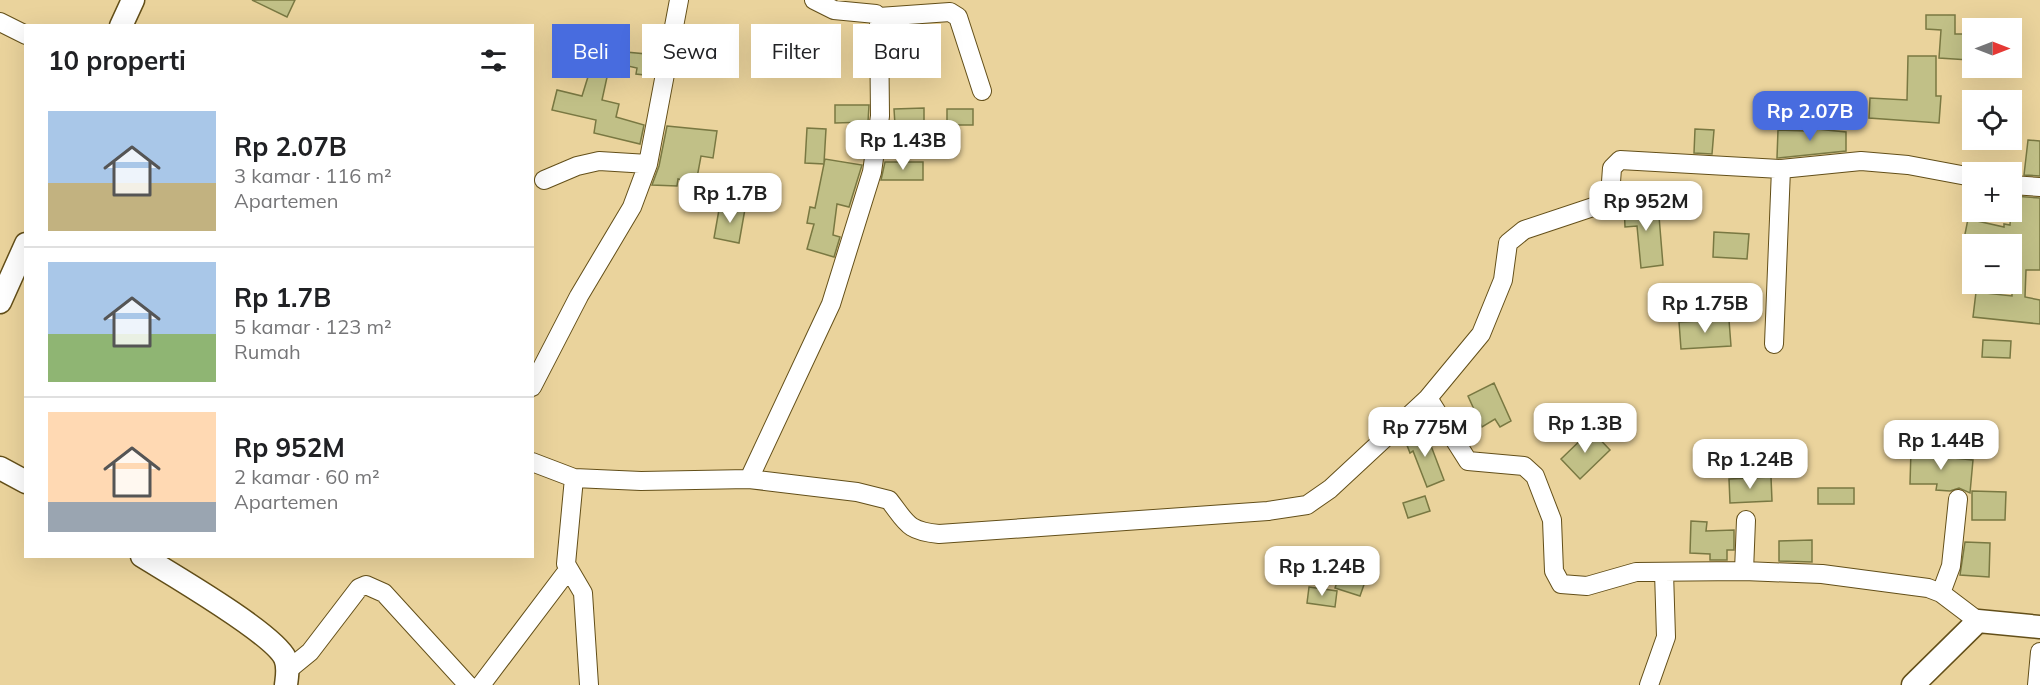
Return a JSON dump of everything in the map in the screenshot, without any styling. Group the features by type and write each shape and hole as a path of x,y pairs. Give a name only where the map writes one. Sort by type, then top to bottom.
{"street":[{"path":"122,24 134,0"},
{"path":"534,383 579,296 632,207 648,164 679,0"},
{"path":"814,0 834,10 876,14 879,17 950,12 958,17 982,91"},
{"path":"749,479 831,304 872,172 880,116 879,17"},
{"path":"0,22 24,34"},
{"path":"544,180 577,166 599,160 648,164"},
{"path":"534,463 574,478 641,481 749,479 857,492 885,499 911,528 939,534 1294,509 1307,505 1330,489 1428,398 1481,334 1503,280 1508,243 1524,230 1605,203 1610,196 1612,168 1616,162 1780,169 1860,160 1908,165 1962,175"},
{"path":"1774,344 1780,169"},
{"path":"2022,186 2040,187"},
{"path":"0,302 24,248"},
{"path":"1428,398 1468,461 1524,466 1535,476 1552,520 1554,572 1561,584 1587,586 1636,572 1744,571 1871,579 1914,584 1941,593 1978,621 2040,627"},
{"path":"0,468 24,481"},
{"path":"574,478 566,564 584,593 589,685"},
{"path":"1941,593 1952,558 1958,499"},
{"path":"1744,571 1746,520"},
{"path":"145,558 267,639 284,656 287,677"},
{"path":"481,685 568,570"},
{"path":"1649,685 1666,637 1664,572"},
{"path":"287,677 310,652 359,588 366,585 384,593 468,685"},
{"path":"1913,685 1978,621"},
{"path":"2037,685 2040,652"}],"building":[{"path":"252,0 295,0 287,17"},
{"path":"1926,15 1955,15 1955,34 1962,34 1962,60 1939,58 1941,30 1926,29"},
{"path":"630,52 642,54 642,75 636,74 637,68 630,66"},
{"path":"1908,56 1936,56 1936,96 1941,96 1939,123 1869,118 1870,98 1907,100"},
{"path":"588,78 607,78 602,100 619,104 616,117 644,125 640,144 594,133 596,120 552,110 557,90 582,96"},
{"path":"835,105 869,105 868,122 835,123"},
{"path":"924,108 924,124 895,125 894,109"},
{"path":"947,109 973,109 973,125 947,125"},
{"path":"667,126 717,131 713,158 701,156 696,183 678,179 677,186 652,185 659,166"},
{"path":"807,128 826,129 824,163 825,159 862,165 849,207 837,204 833,235 840,237 834,257 807,249 814,224 807,223 810,207 815,208 824,164 805,163"},
{"path":"1806,128 1846,132 1846,151 1777,158 1778,130 1806,131"},
{"path":"1695,129 1714,130 1712,154 1694,153"},
{"path":"2028,140 2040,141 2040,176 2024,175"},
{"path":"885,162 923,162 923,180 881,180"},
{"path":"2022,197 2040,198 2040,270 2026,270 2025,297 2040,300 2040,324 1973,317 1976,294 2012,296 2012,294 2022,294 2022,234 1965,234 1967,222 1982,222 2004,227 2004,224 2010,225 2010,222 2022,222"},
{"path":"720,204 745,209 739,243 714,238"},
{"path":"1624,204 1658,204 1663,265 1641,268 1637,226 1625,227"},
{"path":"1714,232 1749,234 1747,259 1713,257"},
{"path":"1729,320 1731,346 1681,349 1679,322"},
{"path":"1983,340 2011,341 2010,358 1982,357"},
{"path":"1494,383 1511,421 1500,427 1495,419 1482,427 1468,396"},
{"path":"1425,430 1444,480 1427,487 1413,451 1410,453 1405,440"},
{"path":"1591,430 1610,450 1580,479 1561,459"},
{"path":"1911,450 1934,451 1934,456 1973,460 1970,493 1959,488 1950,491 1936,490 1937,484 1910,484"},
{"path":"1771,477 1772,501 1730,503 1729,479"},
{"path":"1818,488 1854,488 1854,504 1818,504"},
{"path":"1972,491 2006,492 2005,520 1972,520"},
{"path":"1425,496 1430,511 1408,518 1403,503"},
{"path":"1691,521 1707,522 1706,531 1734,530 1734,550 1727,550 1727,560 1710,560 1710,554 1690,553"},
{"path":"1812,540 1812,562 1779,561 1779,541"},
{"path":"1965,542 1990,543 1989,577 1960,575"},
{"path":"1341,570 1366,579 1360,596 1335,588"},
{"path":"1309,587 1337,591 1335,607 1307,603"}]}
